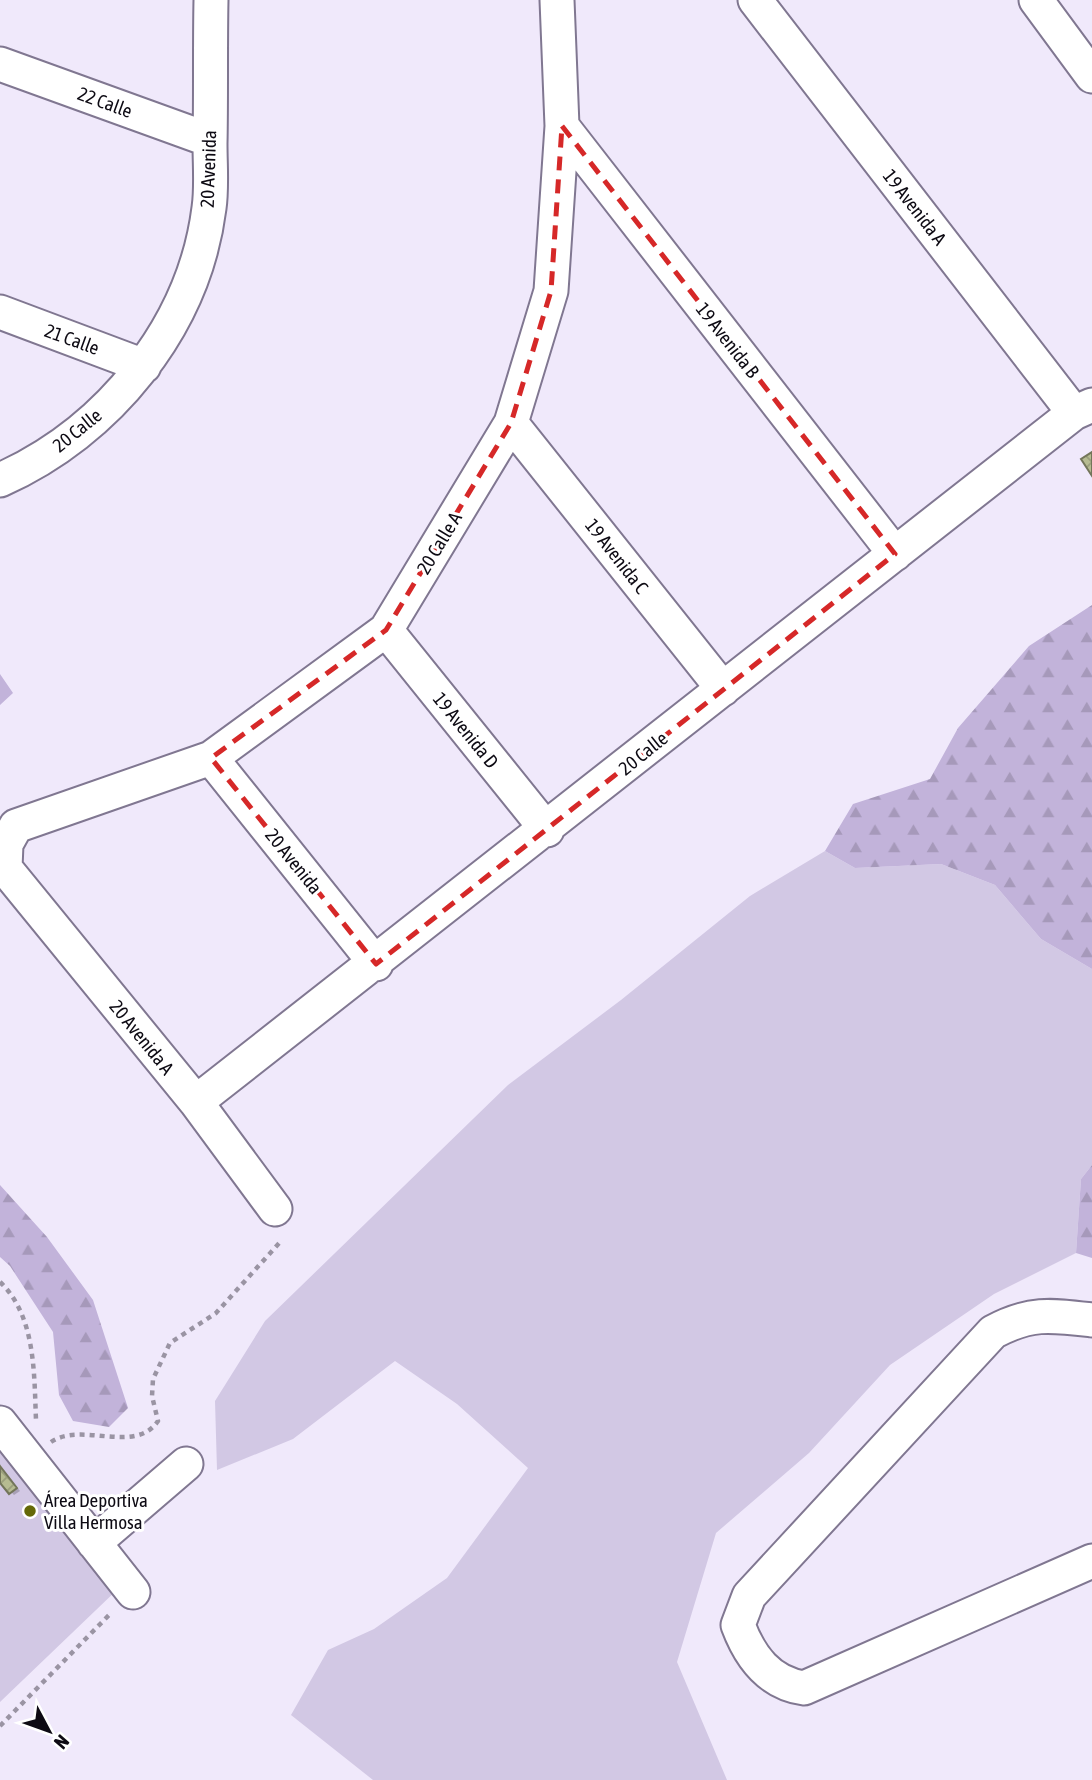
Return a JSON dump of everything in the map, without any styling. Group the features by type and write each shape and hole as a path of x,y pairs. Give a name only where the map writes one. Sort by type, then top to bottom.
{"street":[{"name":"20 Avenida","path":"144,366 176,319 195,271 209,208 211,0"},
{"name":"20 Calle A","path":"5,868 6,844 16,827 212,758 386,630 511,423 551,291 562,126 557,0"},
{"name":"19 Avenida A","path":"755,0 1083,409"},
{"path":"1036,0 1092,76"},
{"name":"22 Calle","path":"0,64 210,140"},
{"name":"19 Avenida B","path":"562,126 895,554"},
{"name":"21 Calle","path":"0,312 144,366"},
{"name":"20 Calle","path":"0,480 29,467 89,424 144,366"},
{"name":"20 Calle","path":"196,1102 1083,409"},
{"name":"19 Avenida C","path":"511,423 723,690"},
{"name":"19 Avenida D","path":"386,630 547,830"},
{"name":"20 Avenida","path":"212,758 376,964"},
{"name":"20 Avenida A","path":"5,868 196,1102 275,1209"},
{"path":"1092,1320 1044,1314 1014,1321 993,1332 749,1596 738,1625 753,1655 773,1679 804,1688 1092,1560"},
{"path":"0,1423 132,1592"},
{"path":"94,1543 186,1464"}],"path":[{"path":"66,1435 131,1437 154,1428 158,1421 152,1396 153,1379 170,1343 216,1313 283,1239 275,1209"},
{"path":"0,1282 21,1314 31,1345 37,1426"},
{"path":"0,1727 132,1592"}],"highlighted area":[{"path":"562,126 895,554 376,964 211,758 386,630 511,423 551,291"}],"shaded area":[{"path":"825,851 855,868 941,864 995,885 1041,939 1092,969 1092,1165 1081,1179 1076,1253 994,1294 890,1365 809,1453 716,1533 677,1662 727,1780 373,1780 291,1715 328,1650 374,1629 447,1578 528,1468 457,1404 395,1361 293,1439 217,1470 215,1401 265,1321 508,1085 621,1000 750,896"},
{"name":"Área Deportiva Villa Hermosa","path":"0,1434 120,1587 0,1702"}],"green space":[{"path":"1092,605 1092,969 1041,939 995,885 941,864 855,868 825,851 853,804 930,779 958,728 1029,646"},
{"path":"0,674 13,693 0,705"},
{"path":"1092,1165 1092,1258 1076,1253 1081,1179"},
{"path":"0,1185 47,1237 93,1300 128,1408 109,1427 73,1421 59,1395 53,1332 10,1266 0,1257"}],"building":[{"path":"1092,452 1092,476 1081,459"},
{"path":"0,1466 17,1488 9,1494 0,1483"}],"place":[{"name":"Área Deportiva Villa Hermosa","path":"30,1511"}]}
